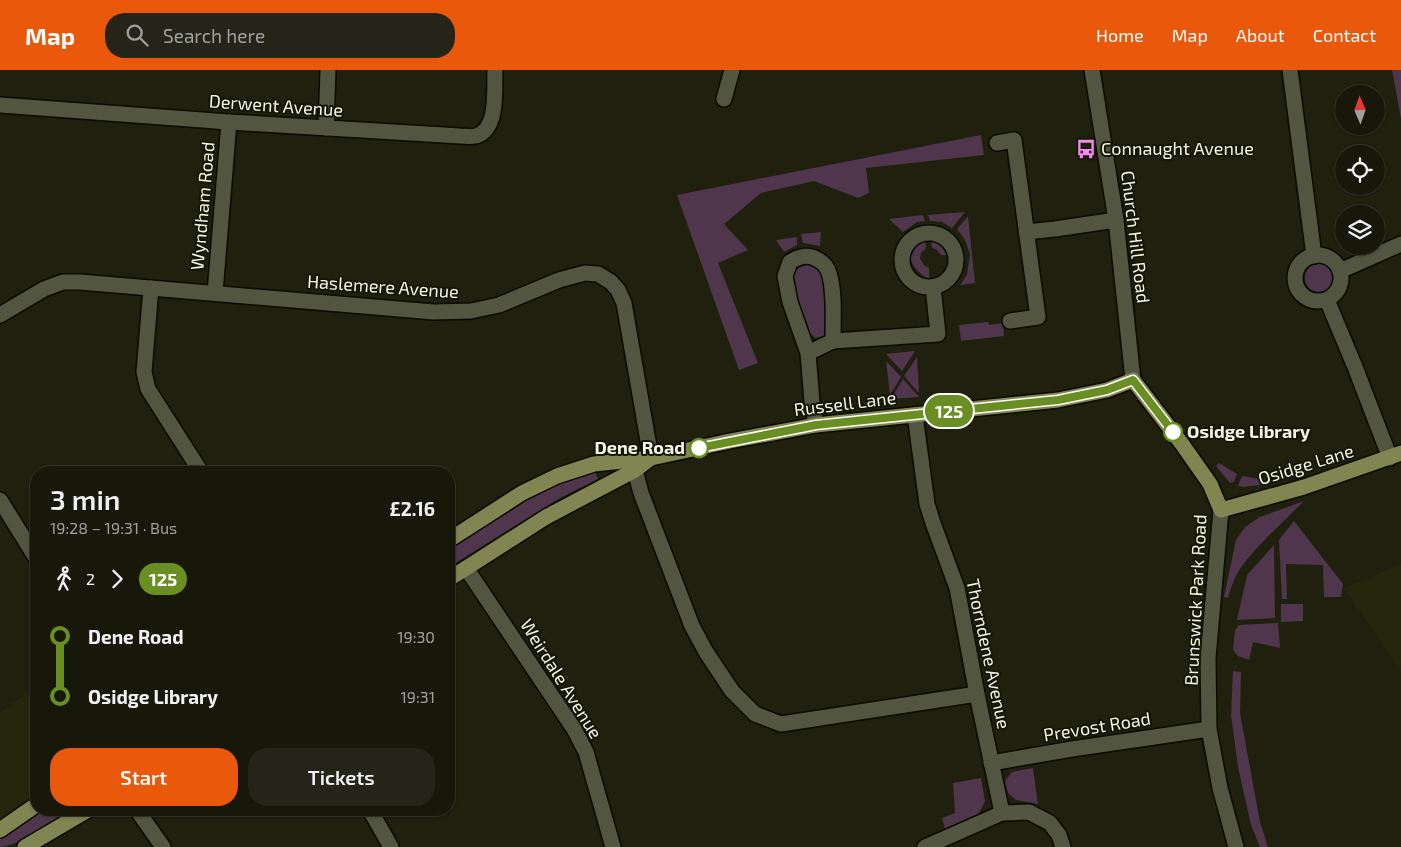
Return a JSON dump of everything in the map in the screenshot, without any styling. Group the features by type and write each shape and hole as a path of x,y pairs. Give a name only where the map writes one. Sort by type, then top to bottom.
{"main road":[{"name":"Russell Lane","path":"455,536 522,493 557,476 594,464 651,458 816,425 1058,400 1107,390 1133,380"},
{"name":"Brunswick Park Road","path":"1133,380 1210,484 1221,510"},
{"name":"Osidge Lane","path":"1221,510 1304,487 1396,456"},
{"name":"Russell Lane","path":"455,575 546,517 635,470 651,458"},
{"path":"0,830 30,809"},
{"path":"25,847 78,816"}],"street":[{"path":"326,128 328,70"},
{"name":"Derwent Avenue","path":"0,105 229,122 476,136 488,129 493,115 495,70"},
{"path":"724,99 732,70"},
{"name":"Church Hill Road","path":"1092,70 1116,220 1133,380"},
{"path":"1290,70 1314,256"},
{"name":"Wyndham Road","path":"214,293 229,122"},
{"path":"997,143 1014,140 1038,317 1010,321"},
{"path":"1026,232 1116,220"},
{"path":"1340,271 1401,244"},
{"path":"816,425 808,353 790,302 785,276 790,262 801,256 819,260 829,272 833,341"},
{"path":"1314,256 1321,256 1332,260 1340,271 1341,284 1338,291 1327,300 1312,300 1305,297 1296,285 1297,270 1301,263 1307,258 1314,256"},
{"name":"Haslemere Avenue","path":"0,315 44,289 63,282 434,312 471,311 499,305 559,280 585,272 598,274 611,282 618,290 624,303 651,458"},
{"path":"808,353 833,341 938,334 934,287"},
{"path":"151,288 144,372 148,389 197,466"},
{"path":"1327,300 1396,456"},
{"name":"Thorndene Avenue","path":"915,415 927,504 957,588 1002,813"},
{"path":"635,470 641,493 692,626 706,652 732,691 754,714 782,724 977,694"},
{"path":"0,500 30,548"},
{"name":"Brunswick Park Road","path":"1221,510 1208,658 1209,729 1220,788 1236,847"},
{"name":"Weirdale Avenue","path":"466,568 574,729 586,752 614,847"},
{"name":"Prevost Road","path":"992,764 1072,749 1209,729"},
{"path":"925,847 1002,813 1029,812 1050,823 1059,835 1063,847"},
{"path":"141,816 163,847"},
{"path":"373,816 391,847"}],"shaded area":[{"path":"1392,70 1401,70 1401,119"},
{"path":"981,135 984,155 866,168 869,193 858,198 814,181 761,193 724,224 748,250 718,263 758,363 739,370 677,195"},
{"path":"965,212 952,228 942,222 930,221 928,215"},
{"path":"923,215 925,221 917,222 903,232 889,219"},
{"path":"968,216 975,283 960,285 967,275 970,254 965,240 957,229"},
{"path":"821,232 820,246 803,243 801,234"},
{"path":"797,237 797,245 784,252 776,240"},
{"path":"930,237 943,243 950,256 941,255 936,249 932,248"},
{"path":"925,239 926,248 921,253 920,259 929,268 929,279 917,270 910,259 912,247"},
{"path":"810,264 819,270 823,279 828,328 826,335 815,338 810,333 792,285 794,273 800,267"},
{"path":"1319,264 1329,268 1333,278 1329,288 1319,292 1309,288 1305,278 1309,268"},
{"path":"988,322 989,325 1003,323 1004,336 961,341 959,325"},
{"path":"915,351 902,371 886,354"},
{"path":"917,357 919,393 904,376"},
{"path":"886,361 901,377 890,395"},
{"path":"903,379 919,397 891,399"},
{"path":"964,419 964,426 939,429 939,425 945,422"},
{"path":"1219,463 1237,474 1234,482 1230,483 1216,466"},
{"path":"594,469 598,479 560,498 455,563 455,537 519,499"},
{"path":"1242,476 1264,480 1265,484 1238,486"},
{"path":"1304,501 1254,551 1236,576 1228,598 1224,597 1236,540 1245,527 1260,517"},
{"path":"1294,521 1343,584 1341,597 1324,597 1323,565 1286,564 1287,599 1282,599 1279,540"},
{"path":"1274,545 1275,618 1237,620 1247,575"},
{"path":"1401,564 1401,671 1344,588"},
{"path":"1281,604 1303,604 1303,621 1281,622"},
{"path":"1278,623 1280,648 1253,642 1249,660 1238,656 1233,650 1235,630 1239,625"},
{"path":"1233,671 1241,672 1240,713 1260,822 1268,847 1260,847 1251,825 1238,767 1231,715"},
{"path":"27,694 30,698 30,809 0,828 0,712"},
{"path":"1033,768 1038,804 1016,800 1008,793 1005,781 1012,772"},
{"path":"981,778 985,801 978,815 945,829 942,818 955,813 953,783"},
{"path":"30,814 30,816 59,816 25,838 7,846 0,847 0,834"}],"bus line":[{"name":"125","path":"699,448 816,425 1058,400 1107,390 1133,380 1173,432"}],"place":[{"name":"Connaught Avenue","path":"1086,149"},
{"name":"Osidge Library","path":"1173,432"},
{"name":"Dene Road","path":"699,448"}]}
